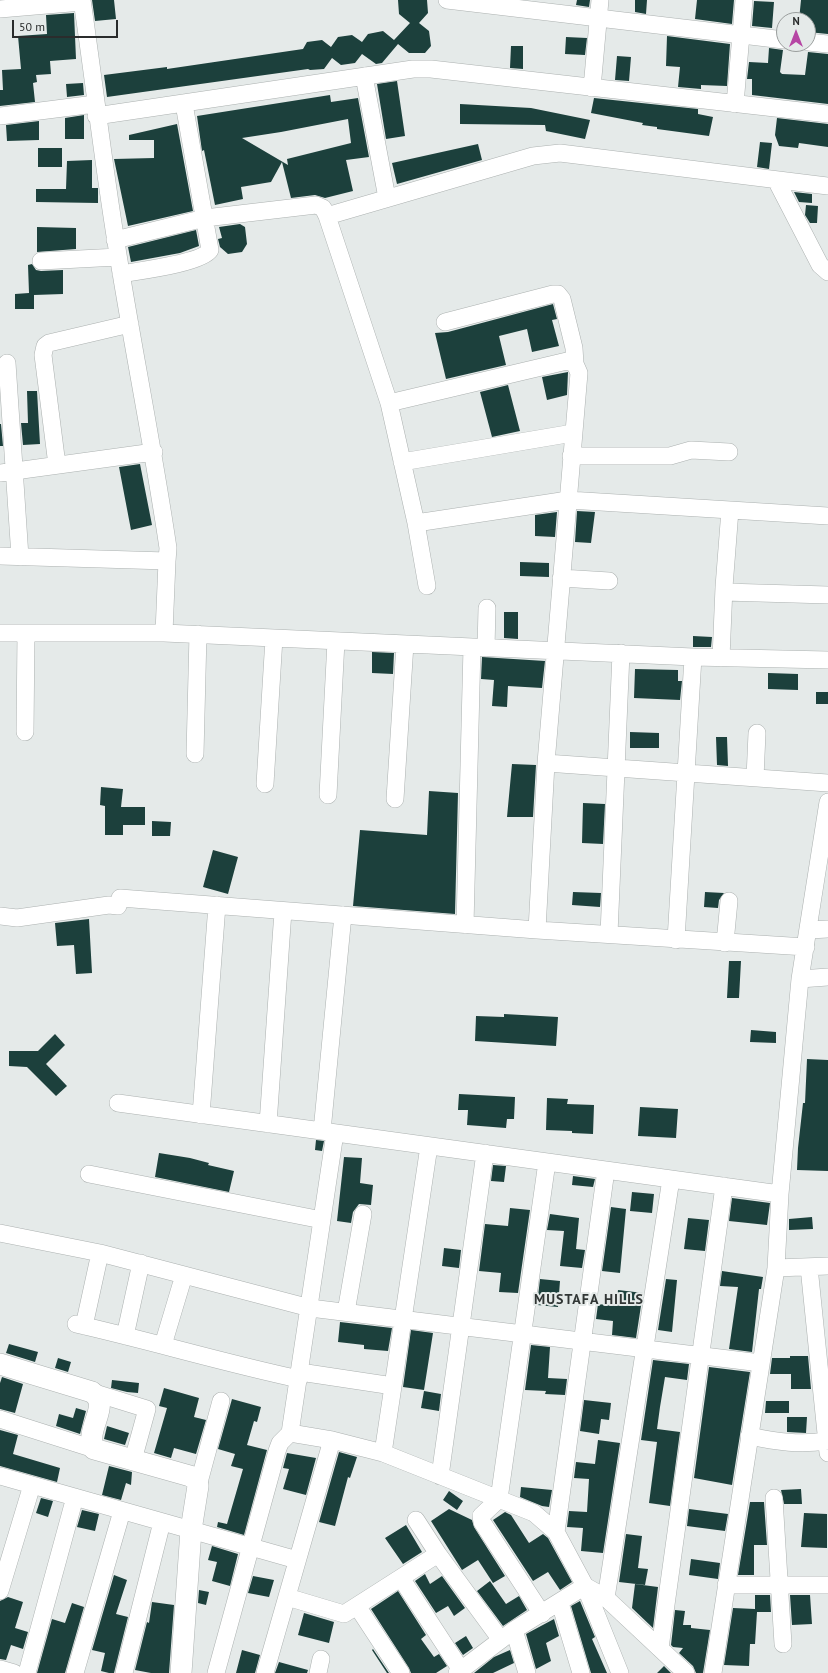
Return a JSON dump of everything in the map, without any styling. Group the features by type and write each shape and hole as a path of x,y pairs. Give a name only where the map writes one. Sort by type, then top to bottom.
{"street":[{"path":"447,0 512,4 599,18 776,39"},
{"path":"592,88 600,0"},
{"path":"735,104 744,0"},
{"path":"0,9 82,1 115,240 154,452 168,548 164,633"},
{"path":"816,43 828,44"},
{"path":"0,116 184,104 412,69 431,69 828,114"},
{"path":"364,76 387,198"},
{"path":"121,274 188,262 208,255 210,250 184,104"},
{"path":"331,230 387,198 533,156 560,153 828,186"},
{"path":"776,180 820,266 828,272"},
{"path":"115,240 205,218 316,205 323,208 389,403 416,523 427,586"},
{"path":"41,260 118,258"},
{"path":"445,322 553,294 558,294 562,299 574,348 575,364 579,373 546,763 537,930"},
{"path":"57,465 43,355 45,346 49,343 129,318"},
{"path":"389,403 566,361 575,364"},
{"path":"7,363 7,472 20,557"},
{"path":"402,462 574,434"},
{"path":"572,456 670,456 692,450 729,452"},
{"path":"7,472 154,452"},
{"path":"416,523 568,500 828,516"},
{"path":"721,658 730,510"},
{"path":"0,556 168,561"},
{"path":"561,578 609,581"},
{"path":"724,592 828,595"},
{"path":"465,925 479,647 487,608"},
{"path":"0,633 198,634 693,657 828,660"},
{"path":"25,732 26,633"},
{"path":"195,754 198,634"},
{"path":"265,784 274,638"},
{"path":"328,795 336,641"},
{"path":"394,799 405,644"},
{"path":"609,934 621,653"},
{"path":"676,940 693,657"},
{"path":"755,778 757,732"},
{"path":"546,763 828,783"},
{"path":"713,1673 776,1268 780,1194 800,979 809,930 828,802"},
{"path":"724,943 730,900"},
{"path":"0,916 17,918 109,905 119,902 217,905 465,925 609,934 676,940 806,947"},
{"path":"201,1115 217,905"},
{"path":"268,1124 284,911"},
{"path":"216,1673 276,1451 280,1443 290,1433 310,1308 322,1220 343,915"},
{"path":"809,930 828,929"},
{"path":"800,979 828,977"},
{"path":"118,1103 780,1194"},
{"path":"383,1453 429,1146"},
{"path":"440,1476 485,1154"},
{"path":"542,1614 482,1522 481,1516 483,1512 499,1499 547,1162"},
{"path":"556,1532 606,1170"},
{"path":"89,1174 322,1220"},
{"path":"606,1598 671,1179"},
{"path":"660,1648 699,1355 724,1186"},
{"path":"346,1312 363,1214"},
{"path":"0,1233 100,1253 310,1308 404,1318 761,1363"},
{"path":"100,1253 80,1325 163,1345 235,1365 299,1376 393,1386"},
{"path":"125,1336 141,1264"},
{"path":"776,1268 828,1266"},
{"path":"750,1436 780,1443 828,1445 809,1267"},
{"path":"163,1345 184,1275"},
{"path":"0,1364 147,1409 133,1460"},
{"path":"92,1392 99,1397 101,1403 90,1438 94,1449"},
{"path":"181,1673 191,1530 198,1486 221,1401"},
{"path":"0,1419 94,1449 190,1476 196,1479 198,1486"},
{"path":"290,1433 332,1440 383,1453 534,1513 556,1532 585,1586 620,1673"},
{"path":"265,1673 332,1440"},
{"path":"0,1476 297,1560"},
{"path":"0,1591 32,1485"},
{"path":"27,1673 75,1497"},
{"path":"774,1498 780,1585 782,1644"},
{"path":"75,1673 122,1511"},
{"path":"416,1520 438,1554 508,1635 527,1673"},
{"path":"124,1673 162,1522"},
{"path":"287,1597 344,1614 438,1554"},
{"path":"401,1578 459,1672 508,1635 585,1586"},
{"path":"726,1585 828,1585"},
{"path":"585,1586 606,1598 686,1673"},
{"path":"560,1603 581,1673"},
{"path":"357,1606 401,1673"},
{"path":"0,1669 14,1673"}],"building":[{"path":"92,0 114,0 116,19 95,21"},
{"path":"398,0 427,0 428,13 419,23 429,31 431,46 425,53 409,53 398,44 382,63 376,64 362,54 355,63 341,65 332,58 324,69 308,69 107,97 104,75 167,67 167,69 303,49 307,42 322,40 331,47 338,37 352,35 362,42 368,34 383,31 394,40 410,23 399,14"},
{"path":"577,0 590,0 589,7 576,5"},
{"path":"635,0 647,0 646,14 635,12"},
{"path":"697,0 734,0 732,24 695,19"},
{"path":"801,0 828,0 828,34 816,33 816,12 800,12"},
{"path":"754,1 774,2 772,28 752,26"},
{"path":"74,13 76,59 50,61 51,74 36,75 37,82 33,83 35,102 0,106 0,90 3,90 2,70 21,69 18,36 47,34 46,15"},
{"path":"667,36 730,44 727,86 701,85 701,89 678,87 680,67 666,66"},
{"path":"566,37 587,38 585,55 565,54"},
{"path":"511,46 523,46 523,69 510,68"},
{"path":"769,48 776,49 776,52 783,52 780,72 782,74 805,75 808,52 828,54 828,104 752,95 752,79 747,79 749,62 768,63"},
{"path":"617,56 631,57 629,81 615,80"},
{"path":"397,81 405,136 386,139 377,84"},
{"path":"83,83 84,95 67,97 66,84"},
{"path":"330,95 331,102 358,98 369,157 346,160 353,191 325,198 315,195 291,198 282,162 271,182 241,187 243,199 215,205 204,150 202,151 197,116","holes":["348,119 351,143 287,159 288,165 242,138"]},
{"path":"594,98 698,109 698,114 713,117 709,136 657,129 657,127 642,125 643,123 591,113"},
{"path":"460,104 531,108 590,120 585,139 546,131 545,125 460,124"},
{"path":"84,115 84,139 65,139 65,118"},
{"path":"777,118 828,124 828,147 799,143 798,148 779,146 775,135"},
{"path":"39,121 39,140 7,141 6,125"},
{"path":"177,124 193,211 128,226 114,159 154,158 154,140 129,140 129,135"},
{"path":"760,142 772,143 769,169 757,167"},
{"path":"478,144 482,160 397,184 392,163"},
{"path":"38,148 62,148 62,167 38,167"},
{"path":"92,160 92,188 98,188 98,203 36,202 36,189 66,189 67,161"},
{"path":"794,192 812,194 812,203 799,202"},
{"path":"806,205 818,206 817,223 810,223 805,215"},
{"path":"240,224 245,227 247,244 242,252 228,254 220,247 218,239 222,238 219,227"},
{"path":"37,227 76,228 76,249 37,252"},
{"path":"196,230 199,246 180,253 131,262 128,247"},
{"path":"32,264 36,270 41,271 63,270 63,294 34,295 34,309 15,309 15,294 29,293 28,265"},
{"path":"553,304 557,319 552,320 559,346 532,352 527,329 499,336 506,365 446,379 435,333 448,332"},
{"path":"568,372 567,395 547,400 542,377"},
{"path":"508,385 520,431 492,437 480,392"},
{"path":"27,391 37,391 40,444 23,445 21,423 28,423"},
{"path":"1,424 3,446 0,446"},
{"path":"140,464 152,525 131,530 119,467"},
{"path":"577,511 595,512 591,543 575,542"},
{"path":"557,512 555,537 535,536 535,515"},
{"path":"520,562 549,563 549,577 520,576"},
{"path":"504,612 518,612 518,639 504,638"},
{"path":"693,636 712,637 711,647 693,647"},
{"path":"372,652 394,653 393,674 372,673"},
{"path":"482,657 545,661 542,688 508,686 507,707 492,706 494,680 481,679"},
{"path":"635,669 678,670 678,681 682,681 680,700 634,698"},
{"path":"768,673 798,674 798,690 768,689"},
{"path":"816,692 828,692 828,704 816,704"},
{"path":"630,732 659,733 659,748 630,748"},
{"path":"716,737 727,737 728,766 717,765"},
{"path":"512,764 536,765 533,817 507,817"},
{"path":"101,787 123,789 121,807 145,807 145,825 123,825 123,835 105,835 105,806 100,805"},
{"path":"429,791 458,793 455,914 353,906 360,830 427,835"},
{"path":"583,803 605,804 603,844 582,843"},
{"path":"152,821 171,822 170,836 152,836"},
{"path":"213,850 238,857 228,894 203,887"},
{"path":"573,892 601,893 600,907 572,905"},
{"path":"705,892 724,893 719,900 718,908 704,907"},
{"path":"89,919 92,973 76,974 74,945 57,946 55,923"},
{"path":"729,961 741,961 739,998 727,998"},
{"path":"504,1014 558,1017 556,1046 475,1041 476,1016 504,1017"},
{"path":"751,1030 776,1032 776,1043 750,1042"},
{"path":"55,1034 65,1045 46,1064 67,1086 56,1096 27,1067 9,1066 9,1051 38,1051"},
{"path":"807,1059 828,1060 828,1171 797,1170 803,1103 805,1103"},
{"path":"459,1094 515,1097 514,1119 507,1119 506,1128 467,1125 468,1110 458,1110"},
{"path":"547,1098 568,1099 567,1104 594,1105 593,1134 572,1133 572,1131 546,1130"},
{"path":"640,1107 678,1109 676,1138 638,1136"},
{"path":"316,1140 324,1141 322,1151 315,1150"},
{"path":"159,1153 190,1158 209,1163 208,1165 234,1171 229,1192 155,1177"},
{"path":"344,1157 362,1158 360,1183 373,1185 371,1205 359,1204 353,1212 351,1223 337,1221"},
{"path":"493,1165 506,1166 504,1182 491,1181"},
{"path":"573,1176 595,1179 593,1187 572,1185"},
{"path":"632,1192 654,1194 652,1213 630,1211"},
{"path":"732,1198 770,1203 767,1225 729,1221"},
{"path":"611,1207 626,1209 620,1273 602,1271"},
{"path":"510,1208 530,1210 518,1293 499,1292 501,1273 479,1271 485,1224 508,1226"},
{"path":"550,1214 579,1218 576,1249 585,1250 582,1268 560,1266 564,1231 547,1230"},
{"path":"812,1217 813,1229 789,1230 789,1219"},
{"path":"688,1218 709,1220 705,1251 684,1249"},
{"path":"444,1248 461,1250 459,1268 442,1266"},
{"path":"722,1271 763,1277 761,1289 759,1289 752,1352 729,1349 738,1287 720,1286"},
{"path":"540,1279 560,1281 558,1307 537,1305"},
{"path":"666,1279 677,1280 672,1332 658,1330"},
{"path":"618,1290 643,1293 636,1338 612,1335 613,1321 596,1319 598,1304 616,1306"},
{"path":"340,1322 392,1328 388,1351 364,1349 364,1345 338,1342"},
{"path":"411,1330 433,1333 424,1390 403,1387"},
{"path":"9,1344 38,1352 35,1362 6,1353"},
{"path":"531,1345 550,1347 548,1378 567,1379 565,1395 545,1394 546,1391 525,1390"},
{"path":"790,1356 808,1356 811,1389 791,1389 791,1374 770,1374 772,1358 790,1358"},
{"path":"58,1358 71,1362 68,1372 55,1368"},
{"path":"653,1360 689,1364 687,1380 665,1377 657,1429 680,1432 670,1506 649,1503 657,1442 641,1440"},
{"path":"709,1367 750,1372 732,1485 694,1478"},
{"path":"2,1377 23,1384 15,1413 0,1409 0,1383"},
{"path":"112,1380 139,1383 138,1393 111,1388"},
{"path":"164,1388 199,1398 194,1417 206,1420 196,1454 174,1448 171,1458 154,1453 167,1408 159,1406"},
{"path":"424,1391 441,1394 439,1411 421,1408"},
{"path":"232,1399 261,1407 257,1422 254,1421 247,1445 267,1450 244,1535 217,1527 218,1522 227,1524 243,1469 231,1466 235,1454 218,1449"},
{"path":"584,1400 611,1403 609,1420 601,1419 599,1434 580,1431"},
{"path":"766,1401 789,1401 789,1413 765,1413"},
{"path":"76,1408 86,1411 80,1434 56,1426 59,1414 73,1418"},
{"path":"787,1417 807,1417 806,1433 787,1432"},
{"path":"107,1426 129,1433 125,1445 104,1439"},
{"path":"0,1430 18,1435 13,1454 60,1468 57,1482 0,1466"},
{"path":"598,1440 620,1443 603,1553 581,1551 583,1528 567,1527 569,1511 587,1512 589,1479 574,1478 576,1462 595,1464"},
{"path":"339,1452 357,1457 350,1478 348,1477 335,1526 319,1522"},
{"path":"287,1453 316,1458 306,1495 283,1489 289,1469 283,1468"},
{"path":"109,1466 132,1472 131,1485 126,1483 121,1500 102,1495"},
{"path":"521,1487 552,1490 549,1507 542,1506 520,1497"},
{"path":"801,1489 802,1504 784,1504 781,1490"},
{"path":"449,1491 463,1501 457,1510 443,1500"},
{"path":"41,1498 53,1501 48,1517 36,1513"},
{"path":"750,1502 764,1502 767,1545 754,1545 754,1575 738,1575"},
{"path":"449,1509 472,1520 474,1527 505,1576 493,1583 478,1560 462,1570 431,1521"},
{"path":"689,1509 728,1514 725,1531 687,1526"},
{"path":"82,1510 99,1514 95,1531 77,1527"},
{"path":"505,1512 511,1515 529,1543 543,1534 548,1538 572,1582 560,1590 548,1572 533,1581 493,1520"},
{"path":"804,1513 827,1514 827,1548 801,1547"},
{"path":"406,1525 422,1552 403,1564 385,1538"},
{"path":"626,1534 642,1536 638,1568 648,1569 645,1585 619,1582"},
{"path":"212,1546 238,1554 230,1586 212,1581 217,1562 208,1560"},
{"path":"691,1559 720,1563 718,1579 689,1575"},
{"path":"425,1574 430,1584 442,1576 465,1608 454,1616 448,1606 436,1613 415,1581"},
{"path":"114,1575 127,1580 116,1614 128,1617 114,1673 109,1673 101,1671 105,1653 92,1650"},
{"path":"253,1576 274,1580 269,1597 248,1593"},
{"path":"490,1581 506,1604 519,1596 527,1610 503,1626 477,1591"},
{"path":"635,1584 658,1587 653,1628 632,1608"},
{"path":"199,1590 209,1592 206,1605 198,1603"},
{"path":"398,1591 426,1635 421,1639 434,1657 439,1654 447,1666 436,1673 411,1673 371,1609"},
{"path":"755,1595 770,1595 771,1612 757,1612 755,1644 750,1644 749,1666 724,1665 733,1608 755,1609"},
{"path":"790,1595 810,1595 812,1624 792,1625"},
{"path":"8,1597 23,1602 15,1628 28,1632 23,1649 11,1645 6,1660 0,1659 0,1601"},
{"path":"580,1601 595,1637 592,1639 607,1673 591,1673 571,1606"},
{"path":"152,1602 174,1605 169,1673 151,1673 135,1670 147,1622 149,1623"},
{"path":"72,1603 84,1607 65,1673 37,1673 52,1619 65,1623"},
{"path":"675,1610 685,1611 683,1625 691,1625 691,1628 710,1630 703,1673 696,1673 693,1666 679,1653 683,1648 673,1647 671,1645"},
{"path":"304,1613 334,1622 329,1643 298,1635"},
{"path":"554,1619 559,1636 546,1643 551,1661 536,1669 526,1634"},
{"path":"466,1636 473,1648 463,1655 455,1643"},
{"path":"373,1649 389,1673 387,1673 372,1650"},
{"path":"242,1650 260,1655 255,1673 236,1673"},
{"path":"510,1650 514,1663 493,1673 474,1673 494,1657"},
{"path":"279,1662 308,1670 307,1673 275,1673"},
{"path":"664,1666 671,1673 657,1673"}],"district":[{"name":"MUSTAFA HILLS","path":"589,1300"}]}
